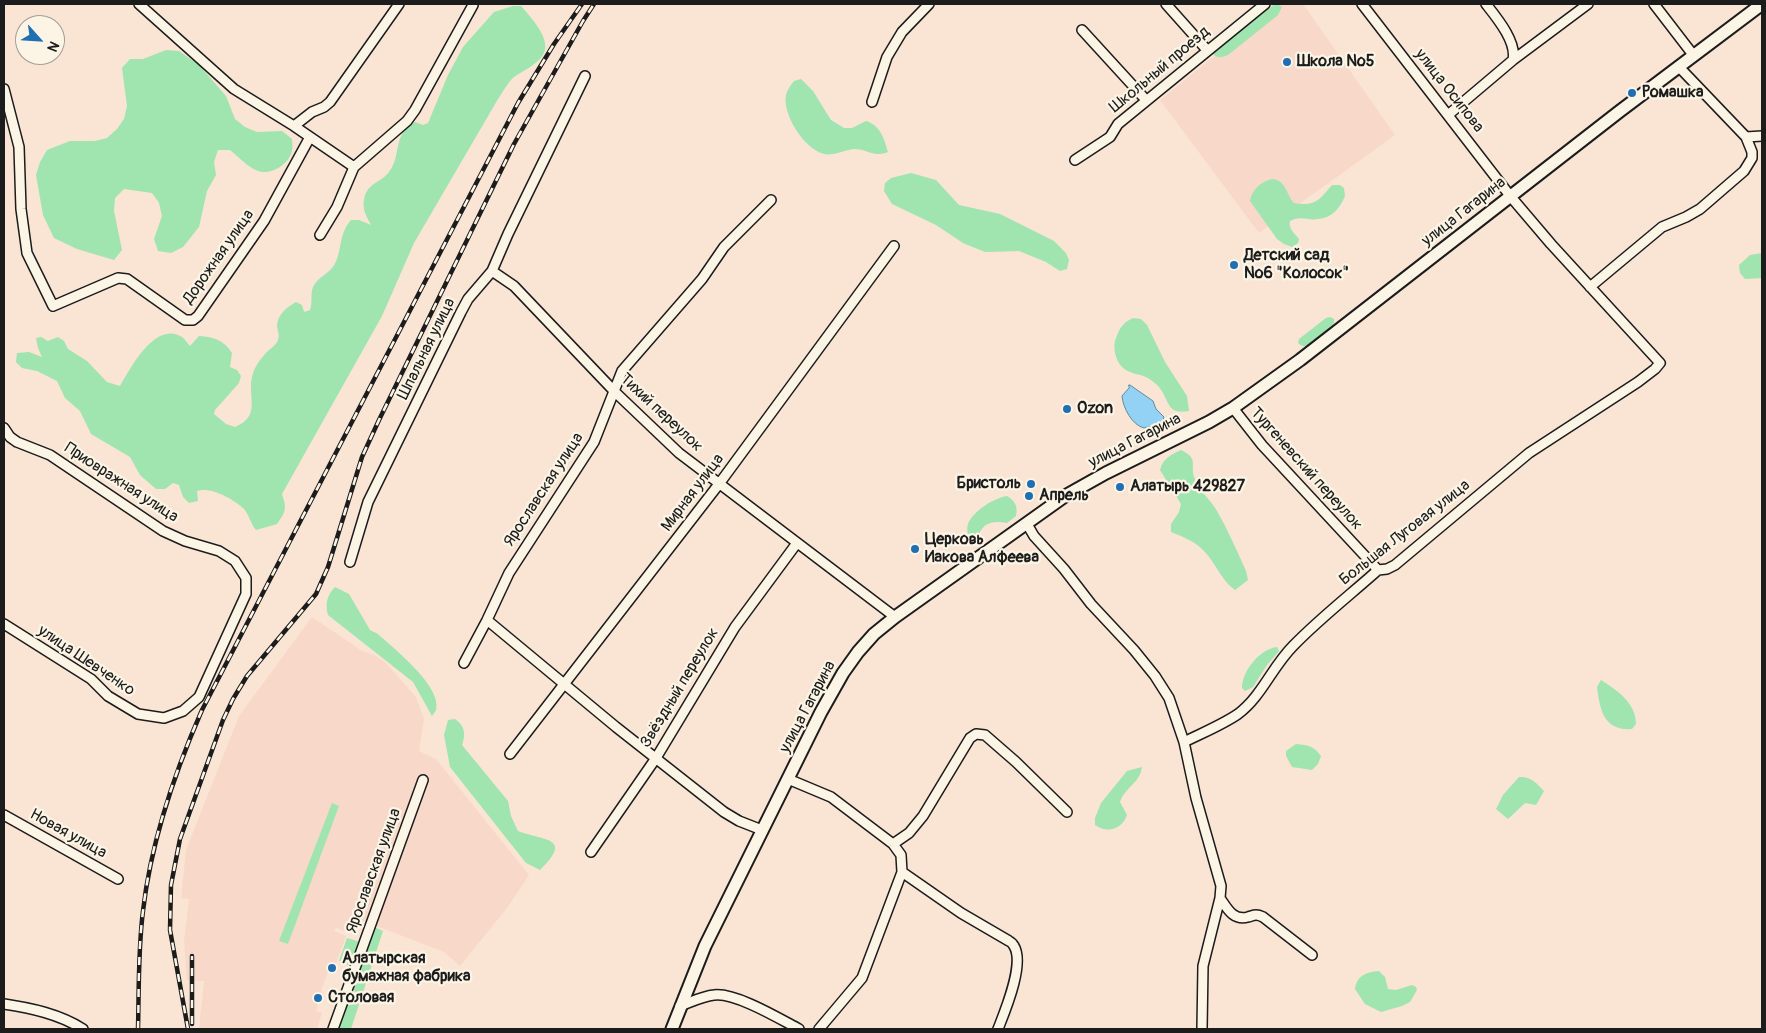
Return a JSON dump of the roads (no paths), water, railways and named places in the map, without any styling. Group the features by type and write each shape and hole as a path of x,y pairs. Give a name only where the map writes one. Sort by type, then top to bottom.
{"main road":[{"name":"улица Гагарина","path":"672,1029 705,946 821,712 843,673 874,634 1065,496 1233,408 1300,360 1762,4"}],"street":[{"path":"139,4 234,89 354,166"},
{"path":"294,126 312,112 330,102 400,4"},
{"path":"872,102 887,57 902,32 929,4"},
{"path":"1166,4 1207,50"},
{"name":"Школьный проезд","path":"1075,160 1110,137 1118,124 1264,4"},
{"name":"улица Осипова","path":"1362,4 1511,197 1660,363"},
{"path":"1486,4 1514,47 1513,60"},
{"path":"1448,115 1513,60 1588,4"},
{"path":"1654,4 1694,56"},
{"path":"320,235 337,207 354,166 407,121 415,110 473,5"},
{"path":"1082,30 1146,100"},
{"path":"1590,287 1662,227 1700,209 1744,171 1752,158 1752,152 1746,137 1679,67"},
{"name":"Шпальная улица","path":"350,562 368,502 460,312 468,299 492,271 585,76"},
{"name":"Дорожная улица","path":"4,89 19,147 21,209 27,253 53,306 118,278 127,279 185,320 193,320 198,316 264,220 310,138"},
{"path":"1746,137 1762,136"},
{"name":"Ярославская улица","path":"464,663 487,620 509,572 594,442 622,371 702,279 724,247 770,200"},
{"name":"Мирная улица","path":"510,754 719,484 894,246"},
{"name":"Тихий переулок","path":"492,271 514,286 615,392 679,453 895,617"},
{"name":"Большая Луговая улица","path":"1184,742 1239,713 1251,702 1292,647 1378,570 1387,569 1395,565 1529,453 1638,382 1660,363"},
{"name":"Тургеневский переулок","path":"1233,408 1262,445 1378,570"},
{"name":"Приовражная улица","path":"4,428 10,437 17,442 50,455 163,531 185,541 219,551 235,561 246,578"},
{"path":"1027,524 1034,536 1064,569 1091,604 1129,644 1155,676 1169,698 1184,742 1196,798 1221,886 1220,898 1203,966 1202,1029"},
{"name":"Звёздный переулок","path":"592,852 656,758 735,627 797,543"},
{"name":"улица Шевченко","path":"4,624 91,679 108,696 138,714 164,718 183,711 199,697 246,594 246,578"},
{"path":"487,620 616,727 724,812 738,821 762,830"},
{"path":"893,844 909,833 923,816 970,738 976,734 984,735 1016,762 1067,812"},
{"path":"788,779 831,797 893,844 901,855 902,872 862,978 819,1029"},
{"name":"Ярославская улица","path":"333,1029 423,780"},
{"name":"Новая улица","path":"4,815 118,879"},
{"path":"902,872 961,913 1009,941 1014,946 1017,957 1014,983 998,1029"},
{"path":"1220,898 1230,913 1237,917 1246,918 1256,914 1263,917 1312,955"},
{"path":"680,1006 714,994 727,996 741,1000 799,1029"},
{"path":"4,1004 27,1007 46,1013 83,1029"}],"water":[{"path":"1129,385 1153,401 1156,409 1164,417 1162,423 1144,428 1132,420 1126,411 1122,396 1129,388"}],"railway":[{"path":"138,1029 141,926 152,859 173,783 202,710 518,103 554,44 582,4"},
{"path":"188,1029 170,930 171,885 180,839 223,720 247,676 316,594 328,567 362,457 379,420 514,144 594,4"},
{"path":"192,956 192,1024"}],"place":[{"name":"Школа №5","path":"1287,62"},
{"name":"Ромашка","path":"1632,93"},
{"name":"Детский сад №6 \"Колосок\"","path":"1234,265"},
{"name":"Ozon","path":"1067,409"},
{"name":"Бристоль","path":"1031,484"},
{"name":"Алатырь 429827","path":"1120,487"},
{"name":"Апрель","path":"1029,496"},
{"name":"Церковь Иакова Алфеева","path":"915,549"},
{"name":"Алатырская бумажная фабрика","path":"332,968"},
{"name":"Столовая","path":"318,998"}]}
